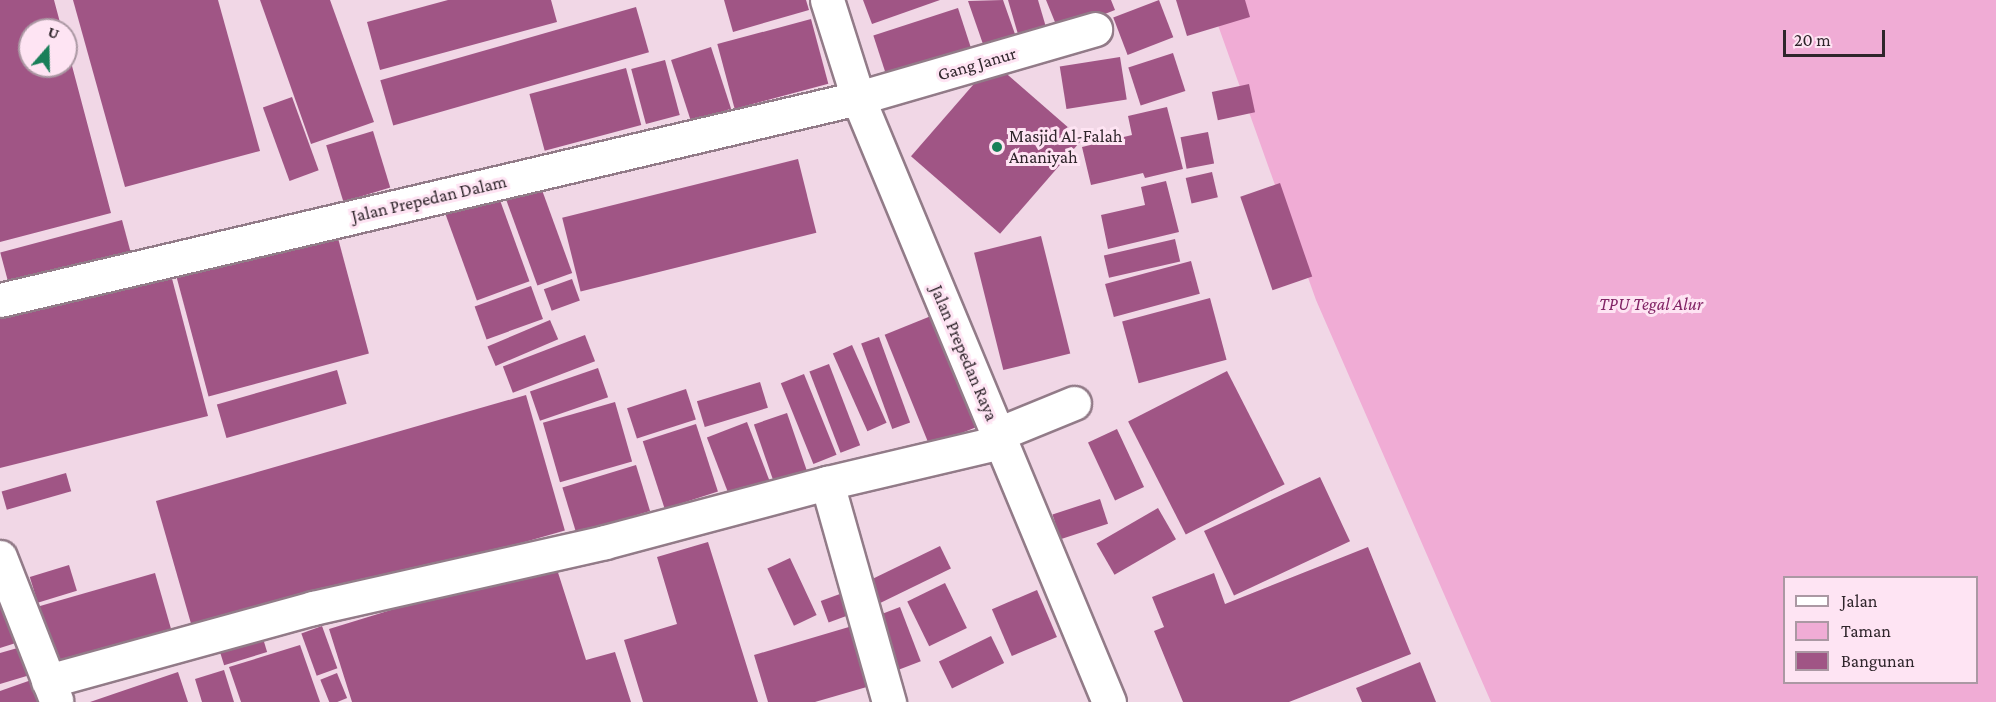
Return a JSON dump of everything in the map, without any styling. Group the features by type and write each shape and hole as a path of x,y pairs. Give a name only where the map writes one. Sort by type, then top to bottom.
{"street":[{"name":"Jalan Prepedan Raya","path":"827,0 858,98 1109,702"},
{"name":"Gang Janur","path":"858,98 1095,29"},
{"name":"Jalan Prepedan Dalam","path":"0,300 858,98"},
{"path":"0,557 53,692 313,608 605,543 999,438 1074,404"},
{"path":"827,483 889,702"}],"green space":[{"name":"TPU Tegal Alur","path":"1209,0 1996,0 1996,702 1491,702 1316,300"}],"building":[{"path":"0,0 54,0 59,18 18,18 18,78 75,78 111,213 0,242"},
{"path":"73,0 218,0 260,151 125,187"},
{"path":"260,0 330,0 374,122 311,144"},
{"path":"448,0 551,0 557,22 380,70 367,22"},
{"path":"724,0 806,0 809,10 733,32"},
{"path":"863,0 940,0 872,24"},
{"path":"1003,0 1016,37 984,47 968,1"},
{"path":"1008,0 1038,0 1048,34 1020,41"},
{"path":"1046,0 1111,0 1115,10 1059,32"},
{"path":"1159,0 1173,37 1128,55 1113,18"},
{"path":"1176,0 1245,0 1250,17 1187,36"},
{"path":"636,7 649,52 393,125 380,80"},
{"path":"958,8 974,57 889,84 873,36"},
{"path":"811,19 828,84 735,109 717,44"},
{"path":"711,47 731,109 691,122 671,60"},
{"path":"1173,53 1185,91 1141,106 1128,68"},
{"path":"1120,57 1127,99 1066,109 1060,67"},
{"path":"665,60 680,115 646,124 631,69"},
{"name":"Masjid Al-Falah Ananiyah","path":"993,62 1082,139 1000,234 911,156"},
{"path":"626,68 641,125 545,151 529,94"},
{"path":"1249,84 1255,112 1218,120 1212,92"},
{"path":"292,97 319,170 290,181 263,108"},
{"path":"1167,107 1183,169 1145,178 1143,173 1091,185 1082,147 1132,135 1128,116"},
{"path":"373,131 390,187 343,202 326,145"},
{"path":"1208,132 1214,163 1187,169 1181,137"},
{"path":"798,159 816,233 581,292 562,218"},
{"path":"1212,172 1218,197 1192,203 1186,178"},
{"path":"538,179 572,273 537,286 503,192"},
{"path":"1166,181 1179,232 1108,249 1101,215 1145,205 1141,187"},
{"path":"1280,183 1312,277 1273,290 1240,197"},
{"path":"497,192 529,281 477,300 444,211"},
{"path":"122,220 131,253 9,285 0,253"},
{"path":"335,227 369,354 209,397 175,270"},
{"path":"1041,236 1070,353 1003,370 974,253"},
{"path":"1175,239 1180,261 1109,278 1104,255"},
{"path":"1191,261 1200,294 1114,317 1105,284"},
{"path":"170,271 208,416 0,468 0,314"},
{"path":"572,279 580,301 552,311 544,289"},
{"path":"531,286 543,319 487,339 475,307"},
{"path":"1210,298 1227,360 1139,383 1122,322"},
{"path":"931,316 976,427 930,446 885,335"},
{"path":"550,320 558,339 496,366 487,347"},
{"path":"585,335 595,361 513,393 503,367"},
{"path":"879,337 910,423 892,429 861,343"},
{"path":"852,345 887,423 867,431 833,354"},
{"path":"829,364 860,445 841,453 809,372"},
{"path":"598,368 608,397 540,421 530,391"},
{"path":"337,370 347,404 226,438 217,404"},
{"path":"1227,371 1285,484 1186,535 1128,421"},
{"path":"804,374 837,455 813,464 781,383"},
{"path":"760,382 768,408 705,427 697,401"},
{"path":"686,389 696,419 637,439 627,408"},
{"path":"526,395 565,531 195,637 156,501"},
{"path":"615,402 632,462 560,482 543,423"},
{"path":"787,413 807,471 774,482 754,424"},
{"path":"747,422 770,483 730,498 707,437"},
{"path":"696,424 718,492 665,509 643,441"},
{"path":"1117,429 1144,487 1115,501 1088,443"},
{"path":"636,465 650,511 576,533 562,488"},
{"path":"66,473 71,491 7,510 2,491"},
{"path":"1320,477 1350,541 1234,595 1204,531"},
{"path":"1100,499 1108,524 1060,539 1052,514"},
{"path":"1158,508 1176,539 1115,575 1097,544"},
{"path":"708,542 758,702 643,702 624,640 677,624 657,557"},
{"path":"940,546 951,568 867,609 856,587"},
{"path":"1368,547 1411,654 1289,702 1183,702 1154,631 1164,627 1152,597 1214,573 1225,604"},
{"path":"790,558 817,615 794,626 767,569"},
{"path":"554,560 586,660 615,652 631,702 352,702 329,629"},
{"path":"69,565 77,591 38,603 30,577"},
{"path":"155,573 171,629 51,663 35,607"},
{"path":"945,583 967,628 929,646 907,601"},
{"path":"0,588 22,641 0,648"},
{"path":"1037,590 1057,637 1012,656 992,609"},
{"path":"848,591 856,613 829,623 821,601"},
{"path":"900,607 921,661 893,672 872,618"},
{"path":"859,624 877,684 815,702 768,702 754,655"},
{"path":"322,626 337,668 317,676 301,634"},
{"path":"261,632 267,652 224,665 218,645"},
{"path":"991,636 1004,663 952,688 939,661"},
{"path":"300,645 320,702 241,702 229,667"},
{"path":"21,647 30,675 0,684 0,653"},
{"path":"1420,662 1436,702 1362,702 1356,688"},
{"path":"224,670 234,702 202,702 195,679"},
{"path":"178,672 188,702 90,702"},
{"path":"337,673 347,698 329,702 320,680"},
{"path":"37,678 46,702 0,702 0,691"}],"place":[{"name":"Masjid Al-Falah Ananiyah","path":"997,147"}]}
